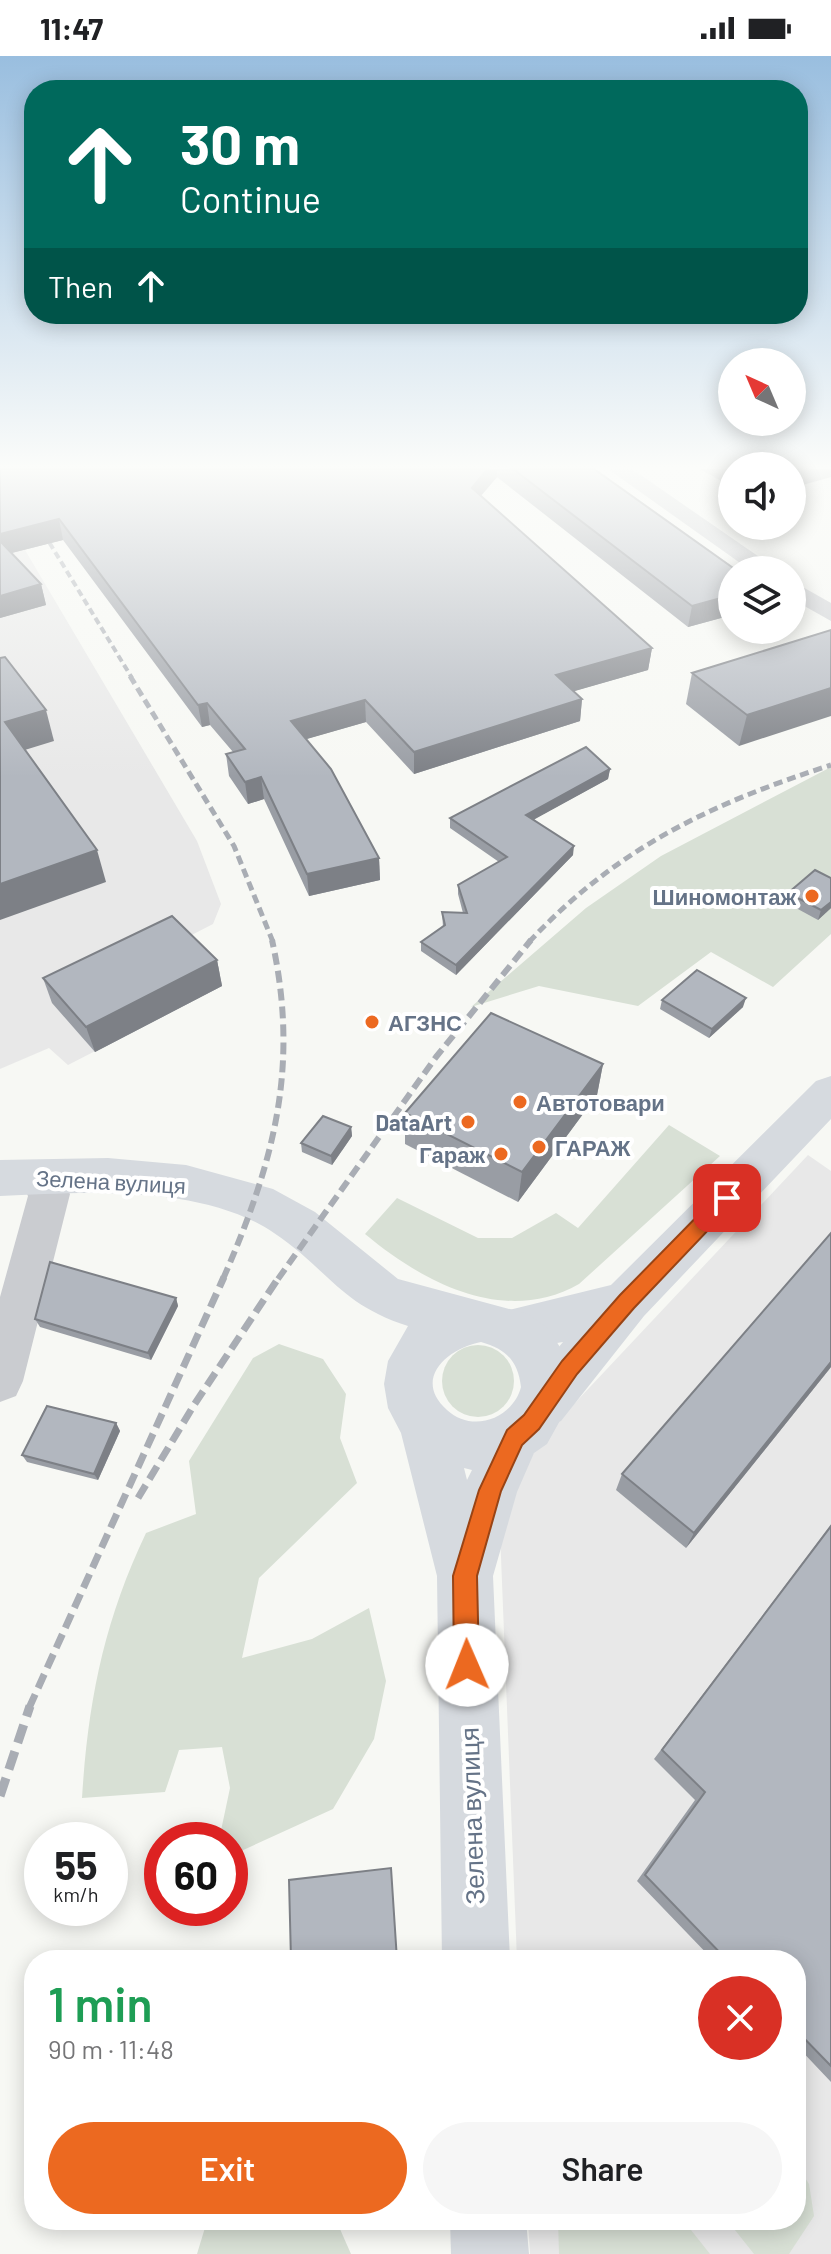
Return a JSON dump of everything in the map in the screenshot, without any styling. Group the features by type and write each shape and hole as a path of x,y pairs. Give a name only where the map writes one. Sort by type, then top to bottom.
{"main road":[{"path":"381,1294 407,1372 412,1402 425,1423 444,1437 466,1445 490,1445 528,1421 627,1301 831,1092"},
{"name":"Зелена вулиця","path":"18,1177 147,1179 195,1185 263,1204 309,1233 381,1294 497,1324"},
{"path":"407,1372 416,1352 450,1324 570,1319 627,1301"},
{"path":"497,1324 533,1344 543,1362 547,1382 528,1421"},
{"name":"Зелена вулиця","path":"465,1576 490,1490 528,1421"},
{"name":"Зелена вулиця","path":"425,1423 465,1576 476,1950"},
{"path":"489,2230 490,2254"}],"street":[{"path":"806,597 831,614"},
{"path":"0,1381 49,1194 18,1177"}],"shaded area":[{"path":"0,572 38,572 197,841 221,904 213,924 178,942 222,986 68,1065 49,1048 0,1069"},
{"path":"831,767 831,934 773,987 711,952 638,1006 539,986 471,1007 586,908 661,856"},
{"path":"669,1125 720,1156 579,1284 551,1296 523,1301 494,1300 466,1293 413,1268 365,1234 397,1198 478,1238 512,1238 556,1213 578,1228"},
{"path":"808,1155 831,1171 831,2254 530,2254 529,2230 806,2230 806,1950 517,1950 500,1532 515,1485 543,1437"},
{"path":"279,1344 323,1359 346,1394 340,1438 357,1483 259,1578 242,1658 312,1639 369,1608 386,1681 374,1739 333,1809 248,1848 248,1822 223,1822 230,1788 222,1747 179,1750 165,1792 82,1798 100,1662 131,1566 146,1533 196,1514 189,1461 253,1358"},
{"path":"478,1345 498,1351 508,1361 514,1381 508,1401 498,1411 478,1417 458,1411 448,1401 442,1381 448,1361 458,1351"},
{"path":"806,2179 809,2184 814,2216 806,2228"},
{"path":"204,2230 340,2230 351,2254 197,2254"},
{"path":"558,2230 691,2230 710,2254 559,2254"},
{"path":"735,2230 805,2230 789,2254 754,2254"}],"building":[{"path":"0,572 29,572 41,584 0,596"},
{"path":"98,572 566,572 652,648 556,675 582,699 414,752 365,700 291,721 331,769 379,858 307,874 261,777 245,782 226,754 245,749 207,703 198,705"},
{"path":"647,572 718,572 718,599 692,606"},
{"path":"831,630 831,688 747,715 692,673 786,644 806,644 806,638"},
{"path":"5,657 46,710 5,722 97,850 0,884 0,658"},
{"path":"586,747 610,769 526,815 574,846 456,965 421,942 445,925 442,912 467,913 458,885 507,857 450,818"},
{"name":"Шиномонтаж","path":"815,870 831,878 831,902 821,910 788,893"},
{"path":"172,916 217,960 86,1027 43,978"},
{"path":"697,970 746,998 712,1029 662,1000"},
{"path":"491,1013 603,1064 522,1172 405,1113"},
{"path":"323,1116 351,1127 331,1156 301,1143"},
{"path":"831,1233 831,1362 694,1533 622,1474"},
{"path":"50,1262 176,1298 148,1353 35,1319"},
{"path":"47,1406 116,1423 94,1474 22,1455"},
{"path":"831,1526 831,2066 806,2040 806,1950 717,1950 645,1875 705,1792 662,1750"},
{"path":"391,1868 396,1950 291,1950 289,1880"}],"railway":[{"path":"67,572 132,678"},
{"path":"130,676 234,846 273,942"},
{"path":"531,940 596,880 668,833 745,796 831,765"},
{"path":"223,1279 256,1195 277,1113 283,1030 272,940"},
{"path":"278,1279 436,1057 531,940"},
{"path":"29,1708 224,1277"},
{"path":"138,1498 194,1405 279,1277"},
{"path":"0,1796 30,1706"}],"place":[{"name":"Шиномонтаж","path":"812,896"},
{"name":"АГЗНС","path":"372,1022"},
{"name":"Автотовари","path":"520,1102"},
{"name":"DataArt","path":"468,1122"},
{"name":"ГАРАЖ","path":"539,1147"},
{"name":"Гараж","path":"501,1154"}],"route":[{"path":"467,1665 465,1576 490,1490 514,1438 532,1422 570,1367 627,1301 727,1198"}]}
